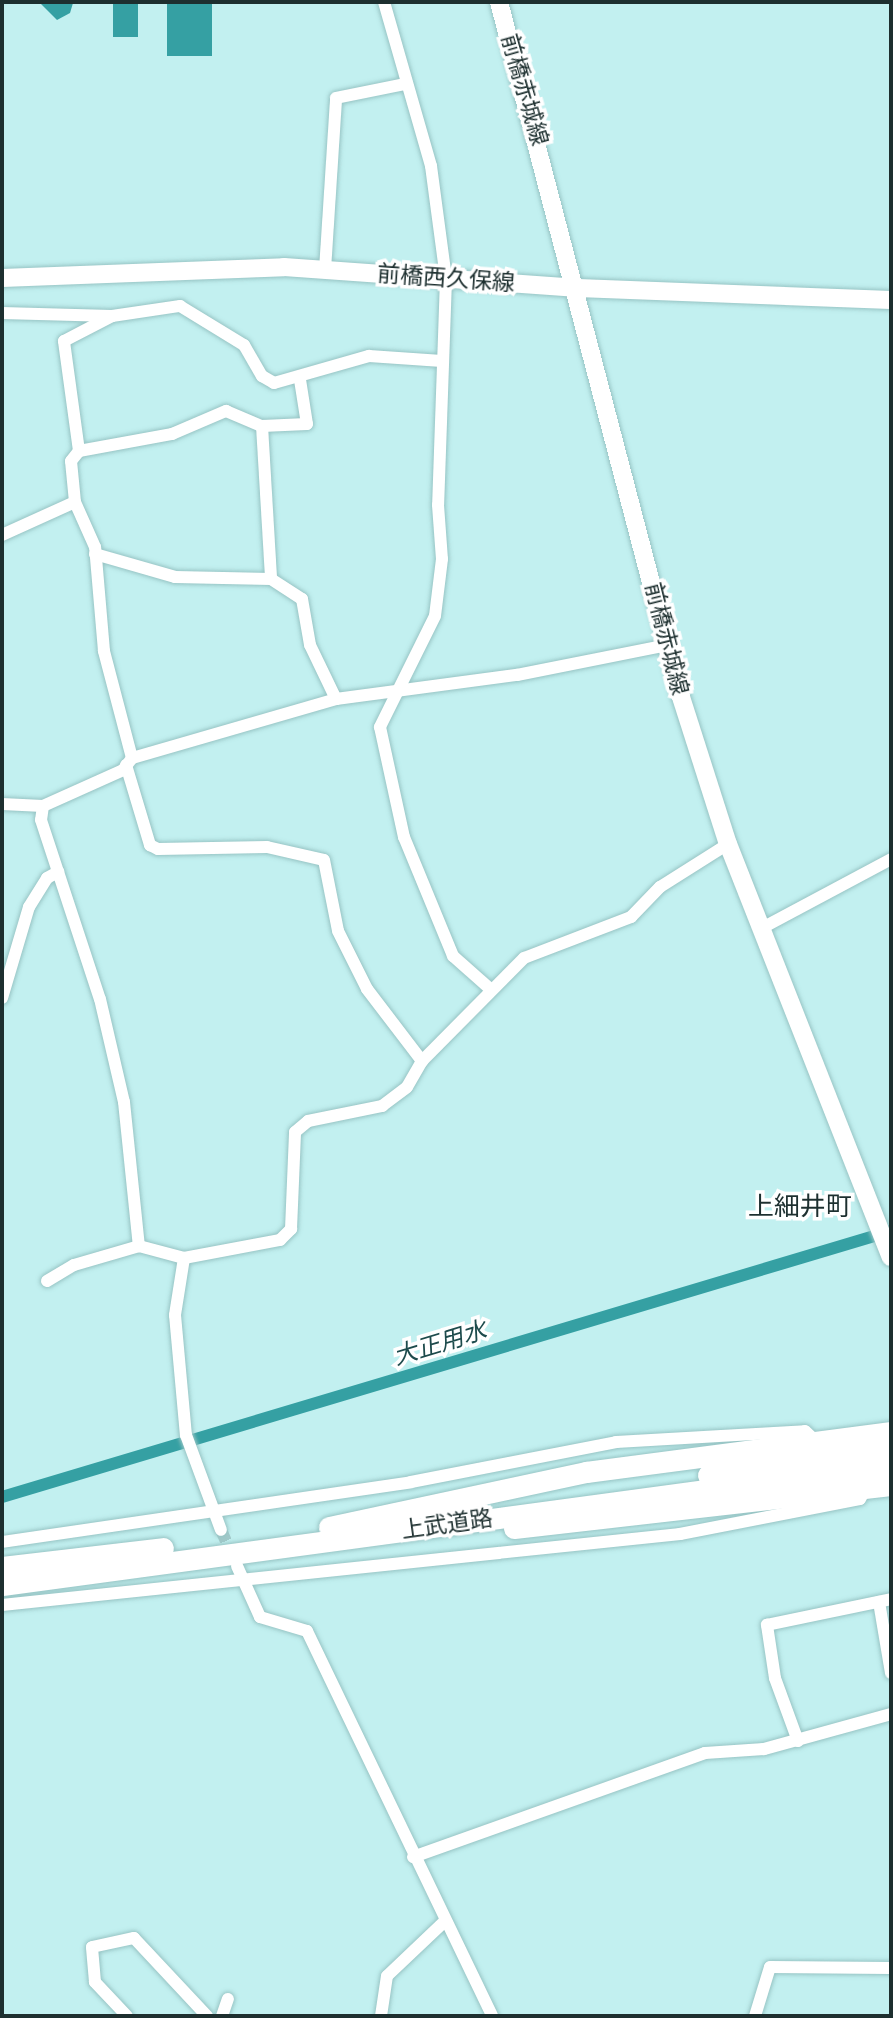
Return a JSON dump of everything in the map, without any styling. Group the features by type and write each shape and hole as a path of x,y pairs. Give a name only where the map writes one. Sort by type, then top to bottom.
{"highway":[{"path":"329,1535 586,1472 891,1432"},
{"name":"上武道路","path":"2,1585 891,1449"},
{"name":"上武道路","path":"2,1567 329,1535 891,1465"},
{"path":"329,1535 603,1523 891,1485"}],"main road":[{"name":"前橋赤城線","path":"499,2 578,288 667,645 728,844 886,1242"},
{"name":"前橋西久保線","path":"2,278 150,268 325,270 578,288 891,299"}],"street":[{"path":"384,2 405,84 431,166 446,278 437,605 400,691 385,708 380,727 404,836 453,956 489,988"},
{"path":"325,270 336,98 405,84"},
{"path":"2,313 113,316 180,306 244,345 262,376 274,383 300,380 369,356 442,361"},
{"path":"79,451 64,341 113,316"},
{"path":"300,380 307,424 262,426 226,411 172,434 79,451 71,461 75,502 95,554 104,651 150,845 158,849 267,848 324,860 338,930 367,989 422,1061"},
{"path":"262,426 271,579"},
{"path":"2,535 75,502"},
{"path":"95,554 174,577 271,579 302,599 310,645 336,699"},
{"path":"2,804 43,806 129,761 336,699 400,691 667,645"},
{"path":"43,806 41,820 100,999 124,1102 139,1246"},
{"path":"47,1281 74,1265 139,1246 184,1258 280,1240 291,1228 295,1132 308,1121 382,1106 407,1087 422,1061 489,988 524,958 631,917 660,887 728,844"},
{"path":"762,928 891,859"},
{"path":"2,998 29,907 58,872"},
{"path":"184,1258 175,1315 186,1435 189,1451 221,1531"},
{"path":"2,1542 411,1482 616,1442 805,1431 818,1443"},
{"path":"2,1605 680,1534 860,1499 866,1488"},
{"path":"237,1566 260,1617 307,1631 412,1857 492,2016"},
{"path":"798,1741 775,1678 767,1625 885,1601 891,1673"},
{"path":"412,1857 705,1754 798,1741 891,1714"},
{"path":"381,2016 387,1976 444,1922"},
{"path":"127,2016 95,1982 92,1947 134,1938 207,2016"},
{"path":"755,2016 770,1967 891,1968"},
{"path":"222,2016 228,1999"}],"water":[{"path":"113,2 138,2 138,37 113,37"},
{"path":"167,2 212,2 212,56 167,56"},
{"path":"73,3 70,13 57,20 41,4"}],"waterway":[{"name":"大正用水","path":"2,1497 891,1231"}],"tunnel":[{"path":"221,1530 234,1559"}],"district":[{"name":"上細井町","path":"800,1207"}]}
